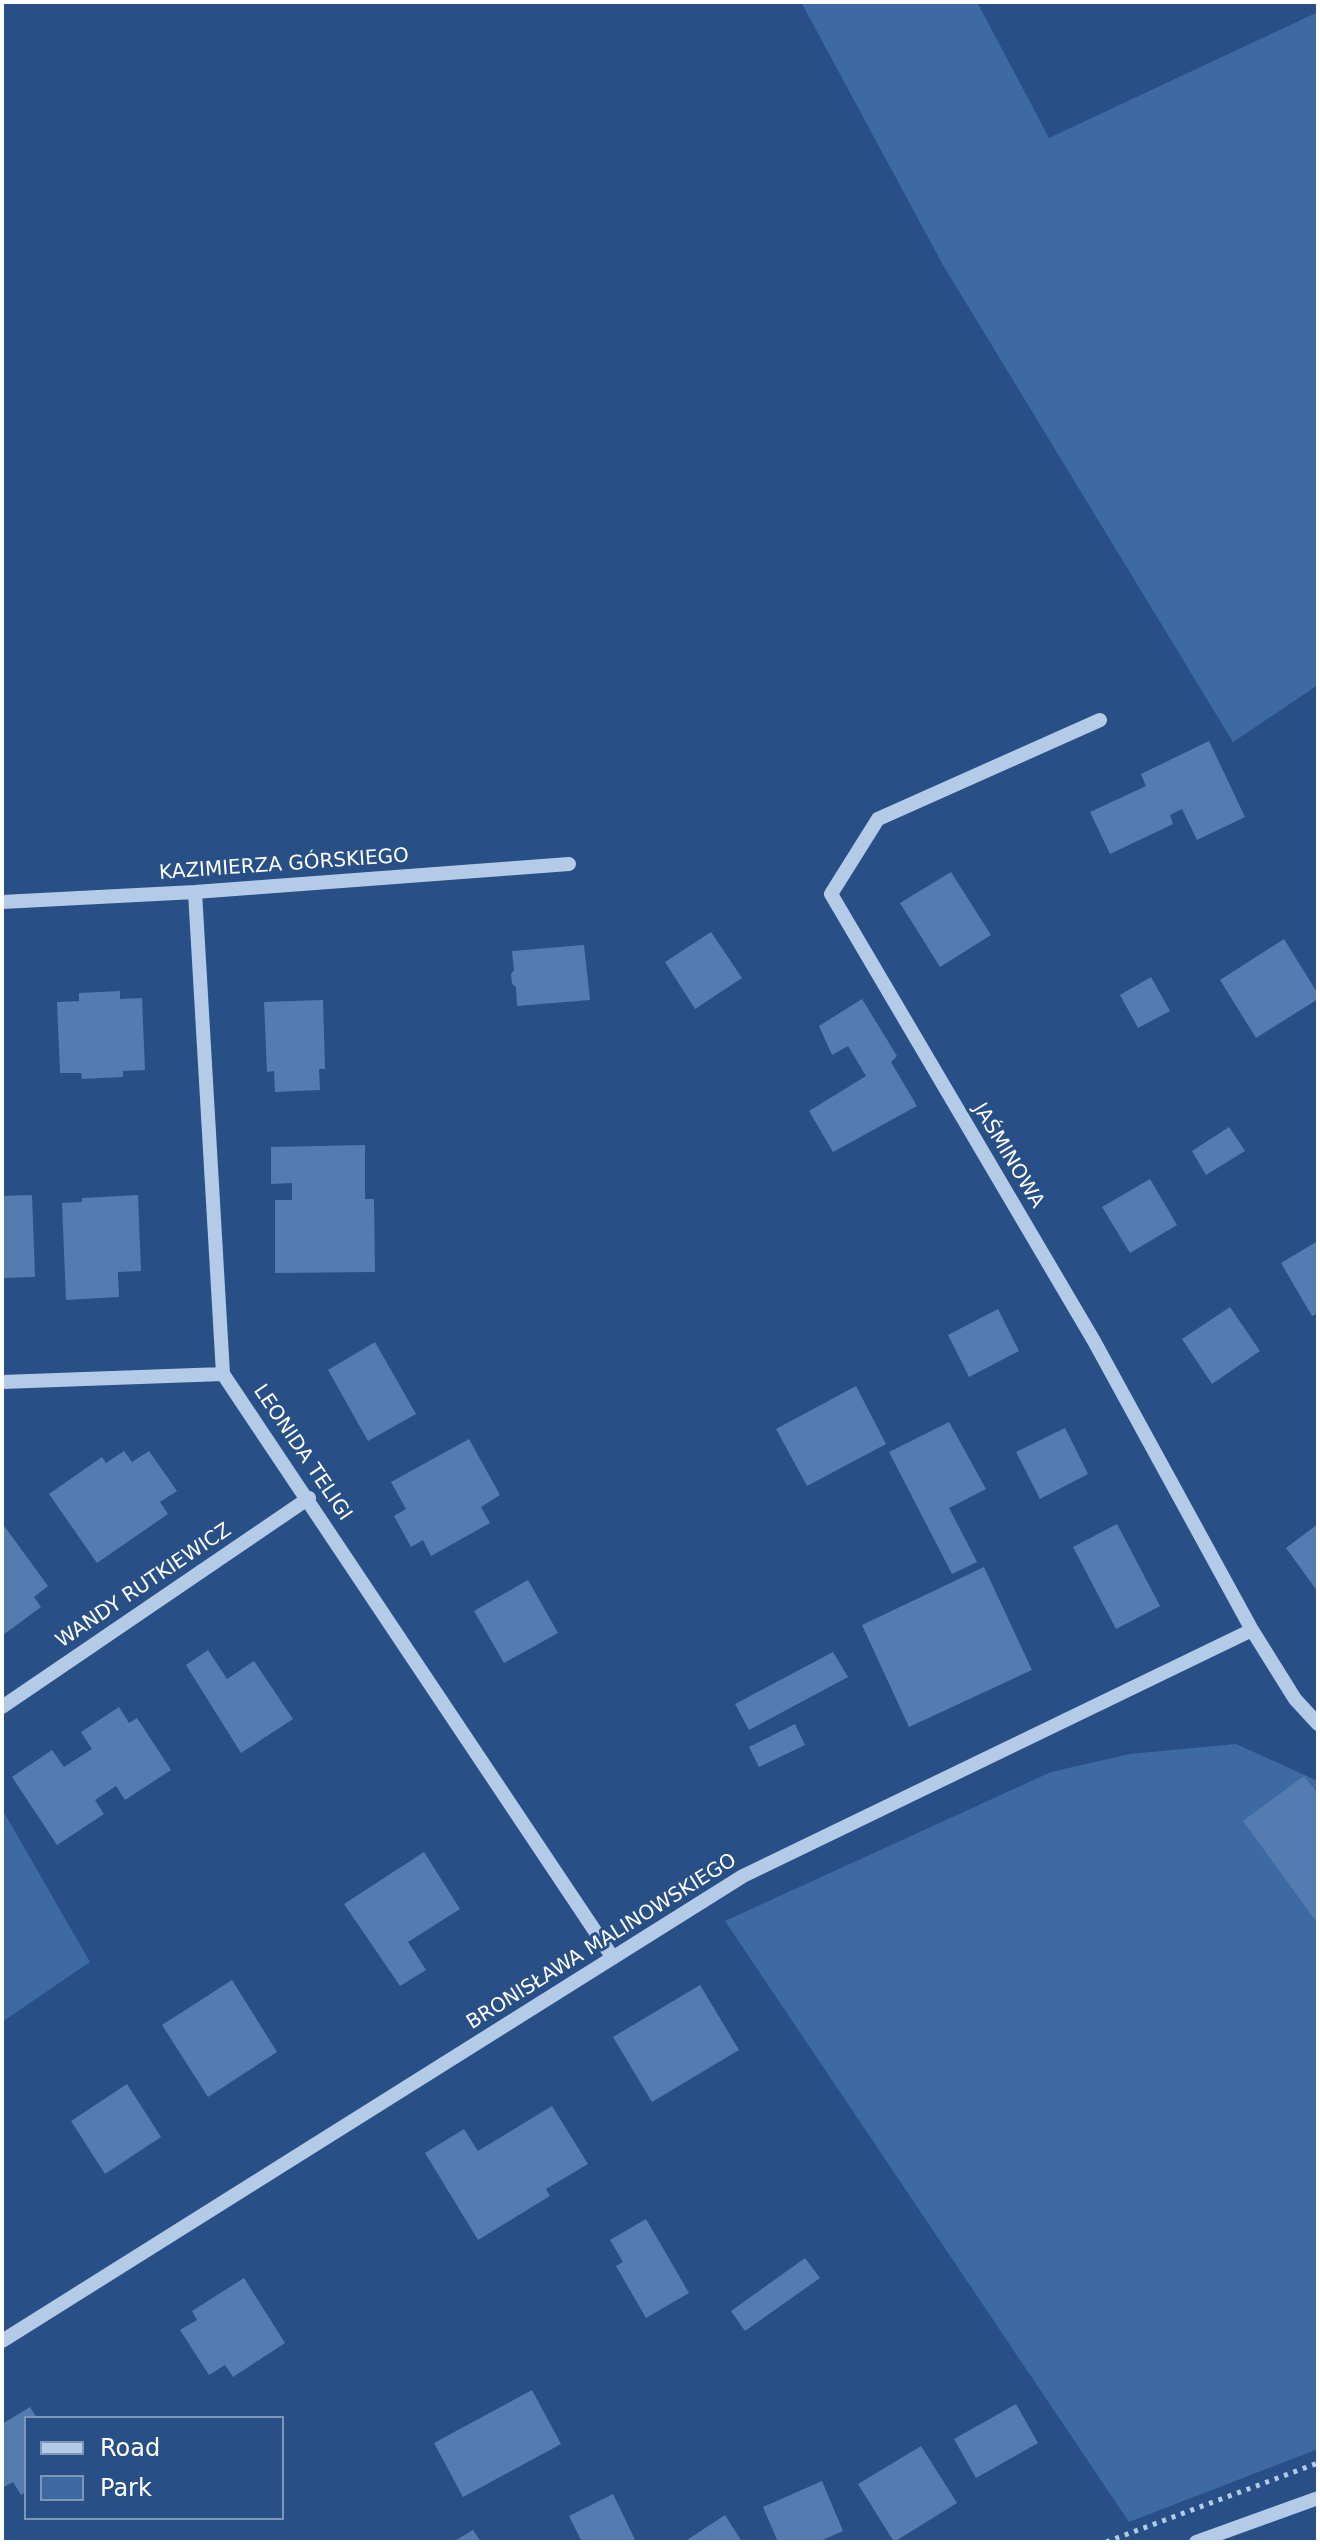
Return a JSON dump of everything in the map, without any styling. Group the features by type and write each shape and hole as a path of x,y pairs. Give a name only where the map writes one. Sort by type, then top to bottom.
{"street":[{"name":"JAŚMINOWA","path":"1100,720 878,819 831,894 1094,1341 1252,1630 1295,1699 1318,1724"},
{"name":"KAZIMIERZA GÓRSKIEGO","path":"2,902 195,892 569,864"},
{"path":"2,1382 223,1374 195,892"},
{"name":"LEONIDA TELIGI","path":"223,1374 309,1498 613,1958"},
{"name":"WANDY RUTKIEWICZ","path":"2,1707 309,1498"},
{"name":"BRONISŁAWA MALINOWSKIEGO","path":"2,2341 743,1876 1252,1630"},
{"path":"1196,2542 1318,2498"}],"path":[{"path":"1106,2542 1318,2463"}],"green space":[{"path":"801,2 977,2 1049,138 1318,12 1318,685 1233,742 943,265"},
{"path":"1236,1744 1318,1781 1318,2449 1129,2522 725,1921 1051,1772 1130,1754"},
{"path":"2,1809 90,1962 2,2022"}],"building":[{"path":"1209,741 1245,817 1197,840 1182,809 1170,815 1173,824 1110,854 1090,812 1146,786 1141,774"},
{"path":"951,872 991,935 940,967 900,903"},
{"path":"711,932 742,978 695,1009 665,962"},
{"path":"1284,939 1318,994 1318,999 1256,1038 1220,980"},
{"path":"584,945 590,1000 517,1006 516,987 512,984 511,974 514,970 512,951"},
{"path":"1151,977 1170,1011 1138,1028 1120,995"},
{"path":"120,991 120,999 142,998 145,1070 123,1071 123,1077 82,1079 81,1073 60,1073 57,1002 79,1001 79,993"},
{"path":"862,999 897,1056 891,1062 917,1106 833,1152 809,1111 866,1076 848,1046 832,1055 819,1026"},
{"path":"323,1000 325,1069 319,1069 320,1090 275,1092 274,1071 267,1072 264,1002"},
{"path":"1229,1127 1245,1151 1206,1175 1192,1151"},
{"path":"365,1145 365,1199 374,1199 375,1272 275,1273 275,1200 292,1200 292,1183 271,1184 271,1147"},
{"path":"1150,1179 1177,1225 1130,1253 1102,1207"},
{"path":"32,1195 35,1277 2,1278 2,1196"},
{"path":"138,1195 141,1271 118,1272 119,1297 66,1300 62,1203 82,1202 82,1198"},
{"path":"1318,1241 1318,1313 1312,1316 1281,1263"},
{"path":"1230,1307 1260,1351 1212,1384 1182,1339"},
{"path":"998,1309 1019,1351 969,1377 948,1335"},
{"path":"375,1342 416,1414 368,1441 328,1370"},
{"path":"856,1386 886,1444 807,1486 776,1429"},
{"path":"949,1422 986,1489 949,1508 977,1562 952,1574 889,1452"},
{"path":"1065,1428 1088,1474 1040,1499 1016,1452"},
{"path":"469,1439 500,1495 481,1507 490,1523 431,1556 423,1540 411,1547 394,1516 406,1509 391,1482"},
{"path":"124,1451 132,1462 149,1451 177,1491 160,1502 168,1514 97,1563 49,1494 102,1457 106,1463"},
{"path":"2,1523 48,1586 34,1597 41,1607 3,1635"},
{"path":"1117,1524 1160,1606 1116,1629 1073,1547"},
{"path":"1318,1524 1318,1592 1286,1548"},
{"path":"984,1567 1032,1670 909,1727 862,1625"},
{"path":"528,1580 558,1633 504,1663 474,1611"},
{"path":"208,1650 227,1679 254,1661 293,1719 241,1753 186,1665"},
{"path":"833,1652 848,1677 749,1730 735,1704"},
{"path":"119,1707 129,1723 137,1718 171,1770 125,1800 116,1786 95,1800 104,1814 57,1845 12,1777 52,1750 64,1767 92,1749 81,1732"},
{"path":"795,1724 805,1745 759,1767 749,1747"},
{"path":"1304,1776 1318,1794 1318,1924 1243,1821"},
{"path":"424,1852 460,1909 408,1942 426,1970 400,1986 344,1904"},
{"path":"232,1980 277,2052 208,2097 162,2025"},
{"path":"700,1985 739,2050 652,2102 613,2037"},
{"path":"127,2084 161,2137 105,2174 71,2121"},
{"path":"552,2106 588,2164 546,2189 550,2196 478,2240 425,2153 464,2129 478,2151"},
{"path":"646,2219 689,2293 646,2318 616,2266 623,2262 610,2240"},
{"path":"805,2258 820,2278 745,2331 731,2311"},
{"path":"244,2278 285,2343 233,2377 225,2365 209,2375 180,2330 197,2320 192,2311"},
{"path":"532,2390 561,2444 463,2497 434,2443"},
{"path":"1016,2404 1038,2443 976,2478 954,2439"},
{"path":"30,2407 36,2416 24,2416 24,2493 21,2495 13,2482 2,2488 2,2424"},
{"path":"921,2446 957,2503 894,2542 858,2484"},
{"path":"822,2481 843,2531 818,2542 778,2542 763,2507"},
{"path":"613,2494 636,2542 582,2542 569,2516"},
{"path":"725,2515 742,2542 684,2542"},
{"path":"473,2530 481,2542 453,2542"}]}
